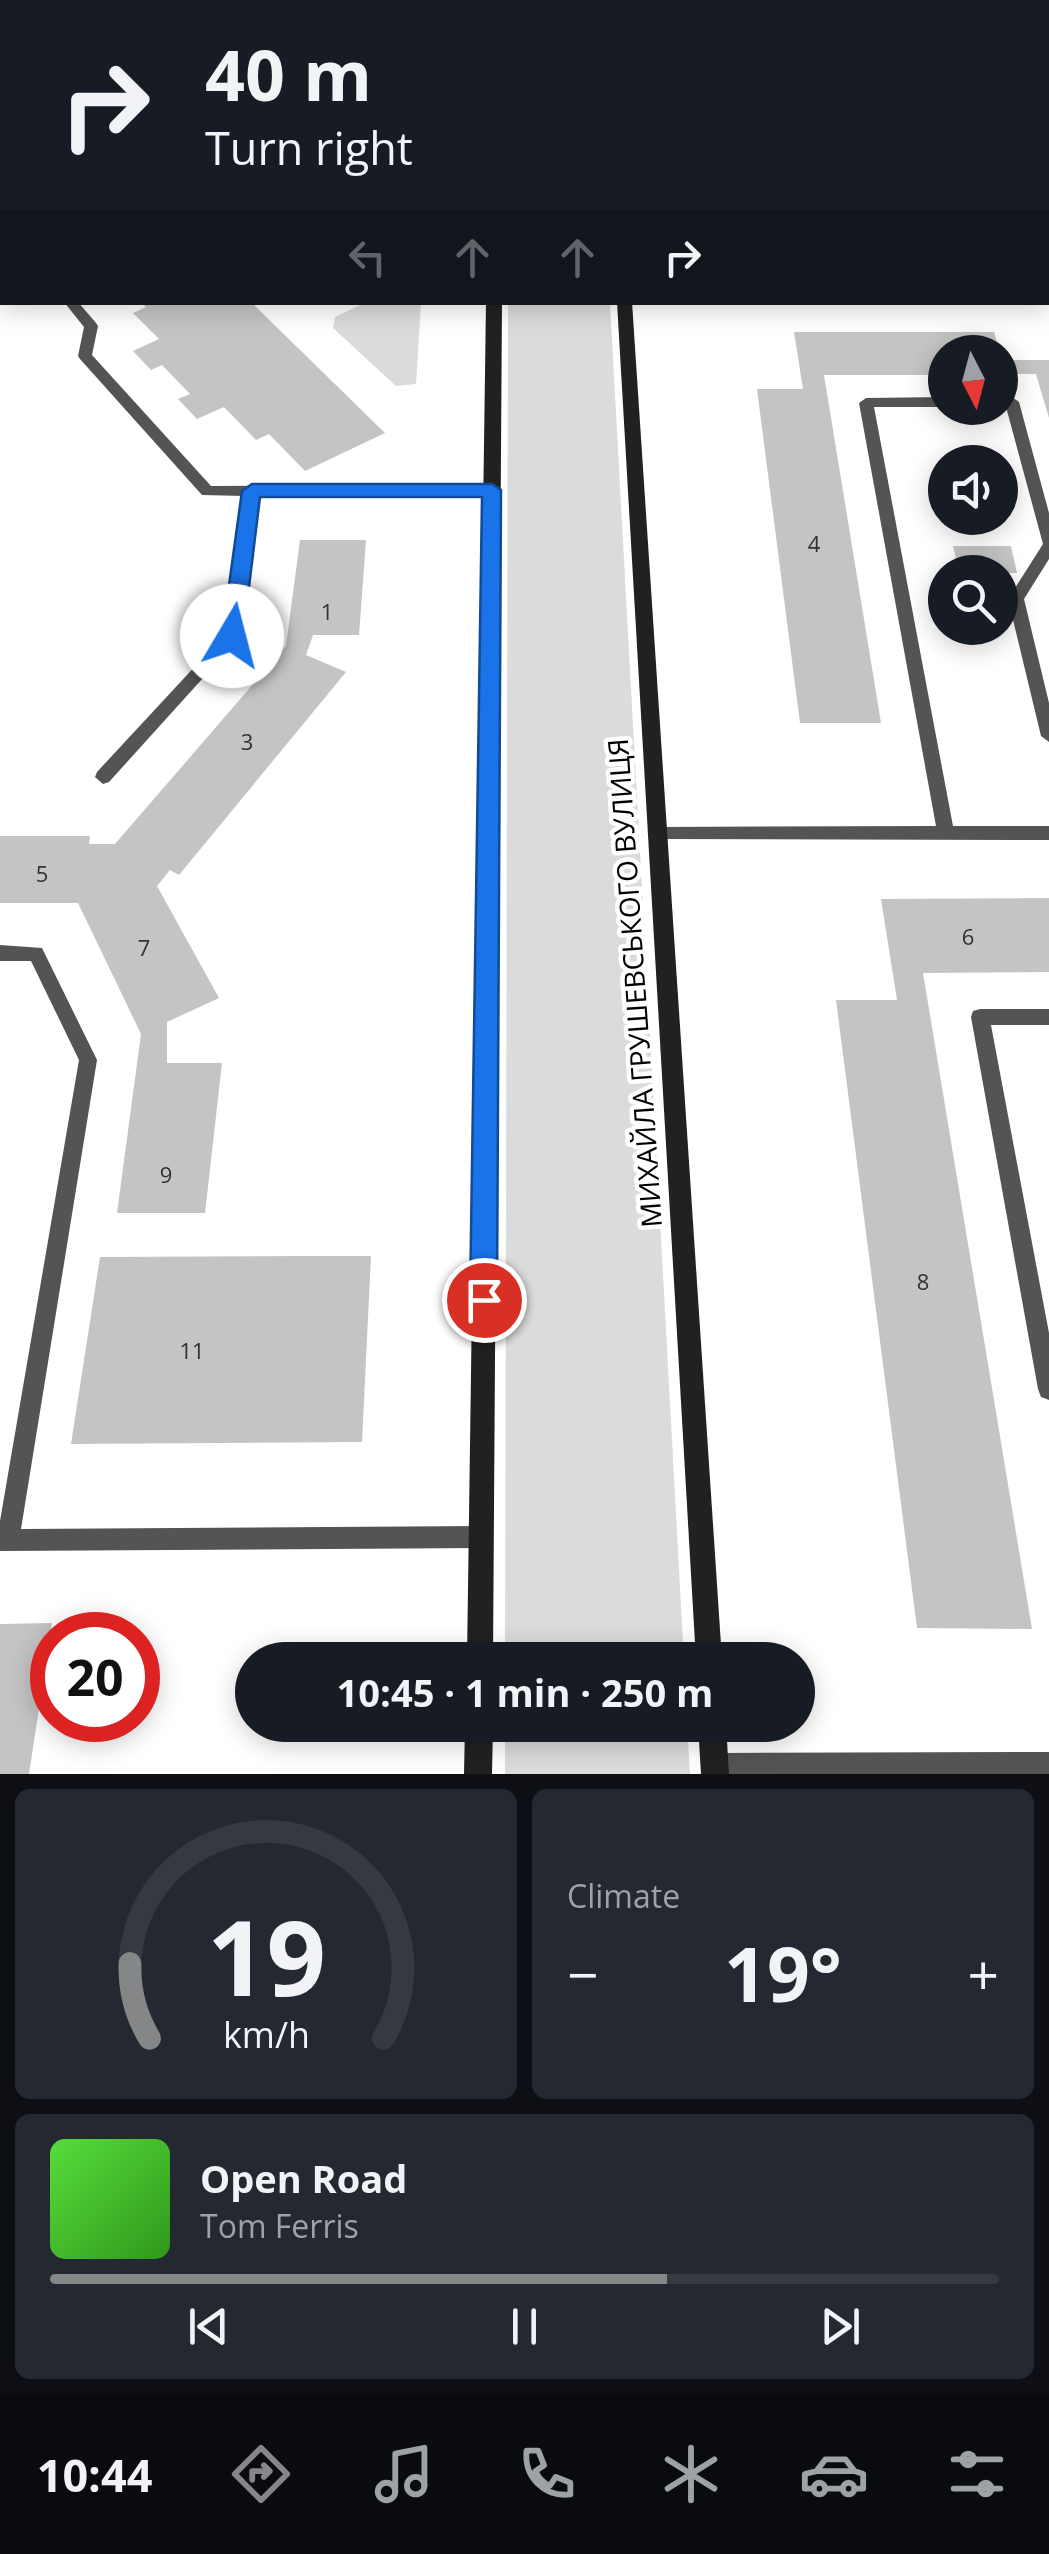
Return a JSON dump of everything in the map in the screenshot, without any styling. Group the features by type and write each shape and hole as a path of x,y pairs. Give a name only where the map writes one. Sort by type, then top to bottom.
{"street":[{"path":"480,1642 494,305"},
{"name":"МИХАЙЛА ГРУШЕВСЬКОГО ВУЛИЦЯ","path":"624,305 707,1642"},
{"path":"478,1774 479,1742"},
{"path":"713,1742 715,1770"}],"lane":[{"path":"73,305 91,326 84,356 207,491 492,490"},
{"path":"928,402 866,402 946,833"},
{"path":"1018,425 1049,544 1016,599 1049,736"},
{"path":"103,776 232,636 252,491"},
{"path":"657,834 1049,833"},
{"path":"0,953 36,953 88,1060 4,1540 480,1537"},
{"path":"1049,1017 980,1017 1049,1389"},
{"path":"715,1770 1049,1764"}],"shaded area":[{"path":"361,305 421,305 416,384 396,386 333,328 335,317"},
{"path":"508,305 610,305 683,1642 505,1642"},
{"path":"505,1742 688,1742 690,1774 505,1774"}],"building":[{"path":"254,305 385,433 305,471 269,434 256,440 224,407 197,419 178,399 190,394 162,365 151,370 133,351 159,339 133,313 146,307"},
{"path":"794,332 995,335 928,335 928,375 824,375 881,723 800,723 757,389 803,389"},
{"path":"1018,360 1049,360 1049,418 1036,374 1018,374"},
{"path":"300,540 366,540 359,635 313,635 306,655 346,672 179,875 170,870 157,886 219,998 167,1022 167,1063 222,1063 205,1213 117,1213 141,1034 78,903 0,903 0,836 90,836 89,844 115,844 286,646"},
{"path":"953,546 1011,546 1013,555 955,555"},
{"path":"1049,898 1049,972 923,973 1032,1629 917,1628 836,1000 897,1000 881,899"},
{"path":"371,1256 362,1442 71,1444 100,1257"},
{"path":"30,1623 30,1742 34,1742 29,1774 0,1774 0,1624"}],"route":[{"path":"232,636 252,491 492,490 484,1300"}]}
